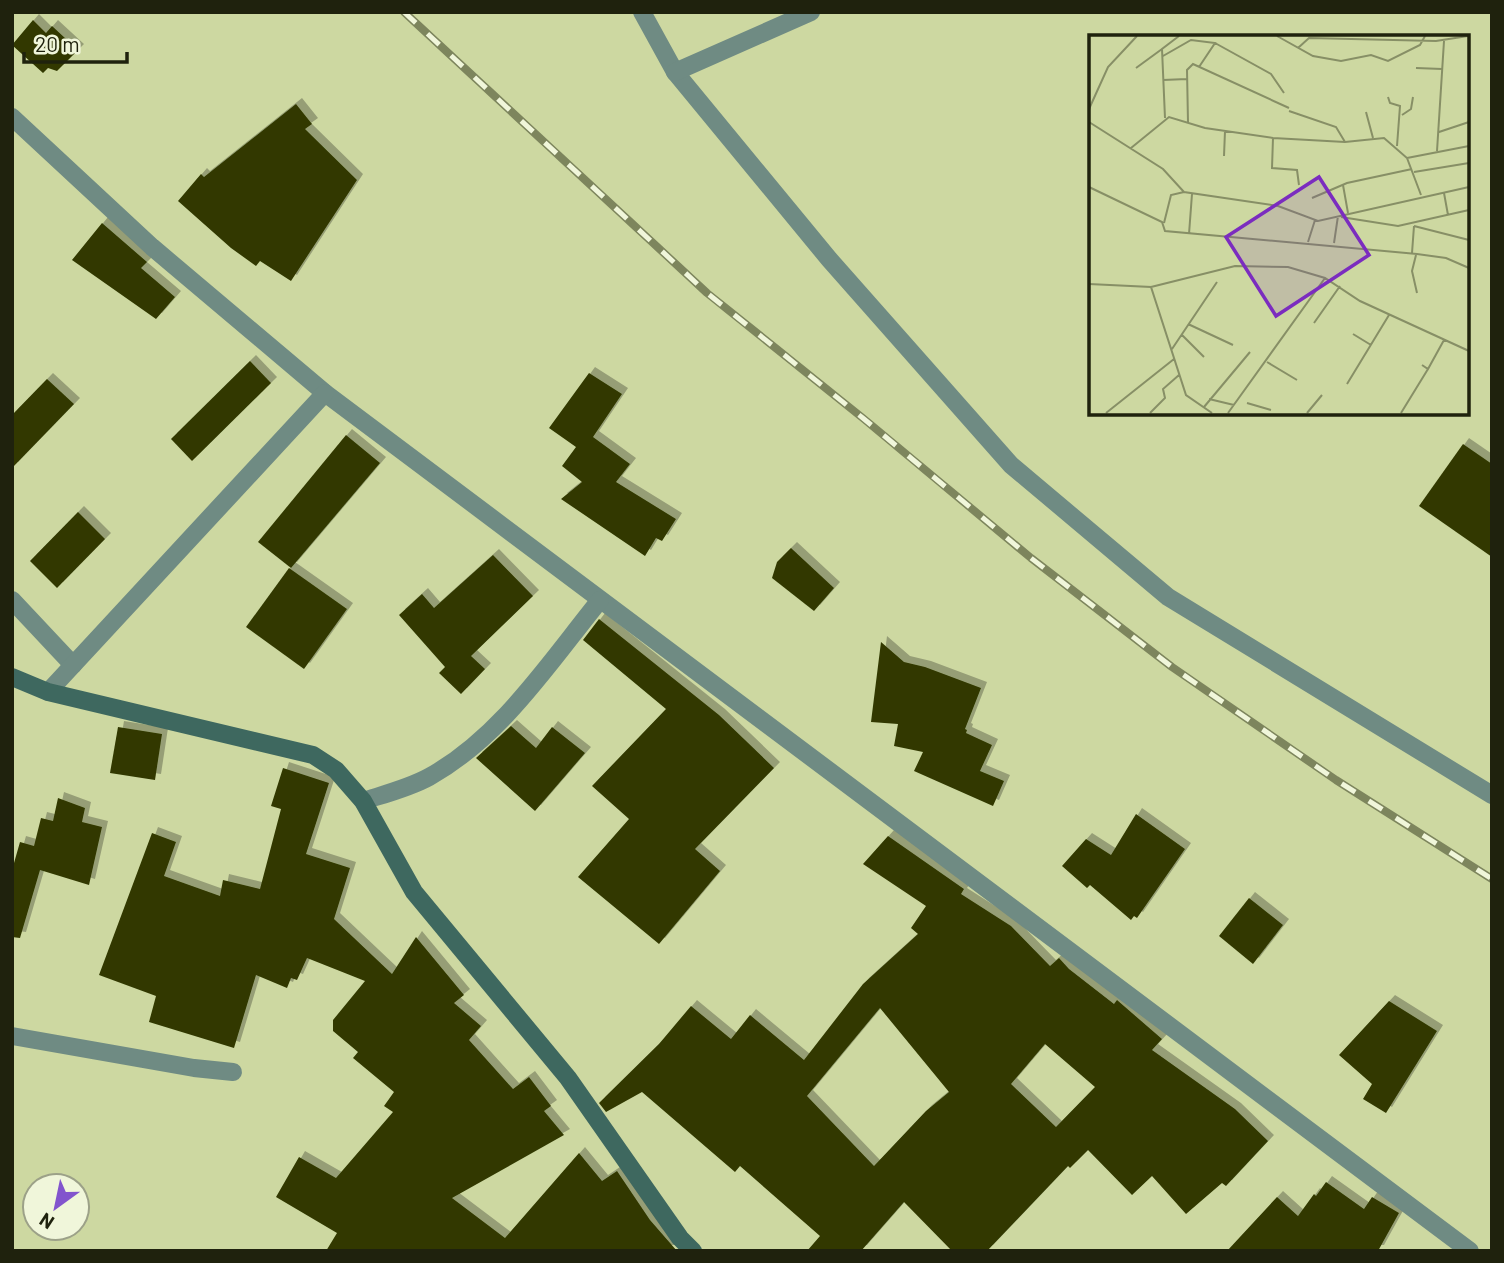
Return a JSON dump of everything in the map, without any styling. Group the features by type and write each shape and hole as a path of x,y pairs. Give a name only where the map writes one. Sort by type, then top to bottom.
{"main road":[{"path":"12,677 48,692 313,755 335,770 363,801 414,892 464,956 568,1078 680,1238 693,1251"}],"street":[{"path":"642,12 674,72 829,259 1011,466 1168,597 1492,795"},
{"path":"674,72 811,12"},
{"path":"12,117 152,247 325,393 1470,1251"},
{"path":"48,692 325,393"},
{"path":"12,600 73,666"},
{"path":"363,801 426,779 464,756 504,718 600,600"},
{"path":"12,1036 194,1068 233,1072"}],"building":[{"path":"33,20 46,33 52,26 78,50 57,71 48,68 43,73 12,45"},
{"path":"296,104 312,124 305,129 357,180 291,281 260,261 256,266 231,248 178,201 201,174 204,177"},
{"path":"102,223 147,262 141,268 175,297 156,319 72,260"},
{"path":"250,361 271,383 192,461 171,439"},
{"path":"589,373 622,394 593,437 630,464 616,482 676,519 662,541 656,538 645,556 561,499 582,482 562,466 576,447 549,428"},
{"path":"47,379 74,404 12,468 12,415"},
{"path":"346,435 380,463 291,568 258,542"},
{"path":"1463,444 1492,464 1492,557 1419,506"},
{"path":"78,512 105,539 57,588 30,561"},
{"path":"791,548 834,588 814,611 772,578 777,562"},
{"path":"493,555 533,596 471,656 485,669 461,694 439,673 445,667 399,615 422,594 434,608"},
{"path":"289,568 347,609 304,669 246,627"},
{"path":"599,619 719,715 774,768 695,849 720,871 659,944 578,877 629,819 592,786 666,709 583,640"},
{"path":"881,642 904,662 981,688 965,729 966,733 992,745 980,771 1004,781 993,806 914,771 923,752 894,746 898,724 871,722"},
{"path":"511,726 536,748 552,727 585,753 535,811 476,758"},
{"path":"118,727 162,734 155,780 110,773"},
{"path":"283,768 329,783 306,854 350,868 334,919 392,974 416,937 464,995 454,1003 481,1026 469,1040 513,1089 529,1077 551,1106 544,1111 564,1135 452,1198 505,1238 579,1153 602,1181 617,1171 650,1220 677,1251 326,1251 337,1233 276,1197 299,1157 336,1178 393,1112 384,1106 394,1092 353,1058 358,1052 333,1031 333,1020 365,981 307,958 297,980 291,978 287,988 256,975 234,1048 149,1022 156,996 99,975 152,833 176,842 164,876 220,896 223,880 260,889 281,809 271,806"},
{"path":"58,798 85,808 82,822 102,827 89,885 40,870 20,938 12,937 12,870 20,842 34,846 41,818 53,821"},
{"path":"1136,814 1185,849 1137,918 1134,916 1131,920 1090,885 1087,888 1062,866 1086,839 1111,855"},
{"path":"888,836 964,889 961,894 1011,926 1050,966 1059,958 1114,1004 1117,1000 1162,1039 1152,1050 1235,1109 1268,1141 1226,1186 1222,1183 1186,1214 1152,1176 1132,1195 1088,1150 1070,1168 1068,1166 987,1251 952,1251 904,1202 861,1251 807,1251 820,1236 740,1166 735,1172 642,1092 606,1112 599,1103 659,1044 691,1006 731,1039 750,1015 804,1060 863,984 918,934 911,928 926,906 863,864","holes":["880,1008 949,1092 926,1111 874,1166 807,1096","1045,1044 1095,1087 1056,1127 1011,1084"]},
{"path":"1249,898 1283,925 1253,964 1219,936"},
{"path":"1389,1001 1437,1031 1386,1113 1363,1099 1372,1084 1339,1055"},
{"path":"1326,1182 1364,1209 1372,1197 1399,1213 1378,1251 1227,1251 1277,1197 1298,1216"}],"railway":[{"path":"404,12 707,293 1031,558 1172,667 1336,780 1492,879"}]}
